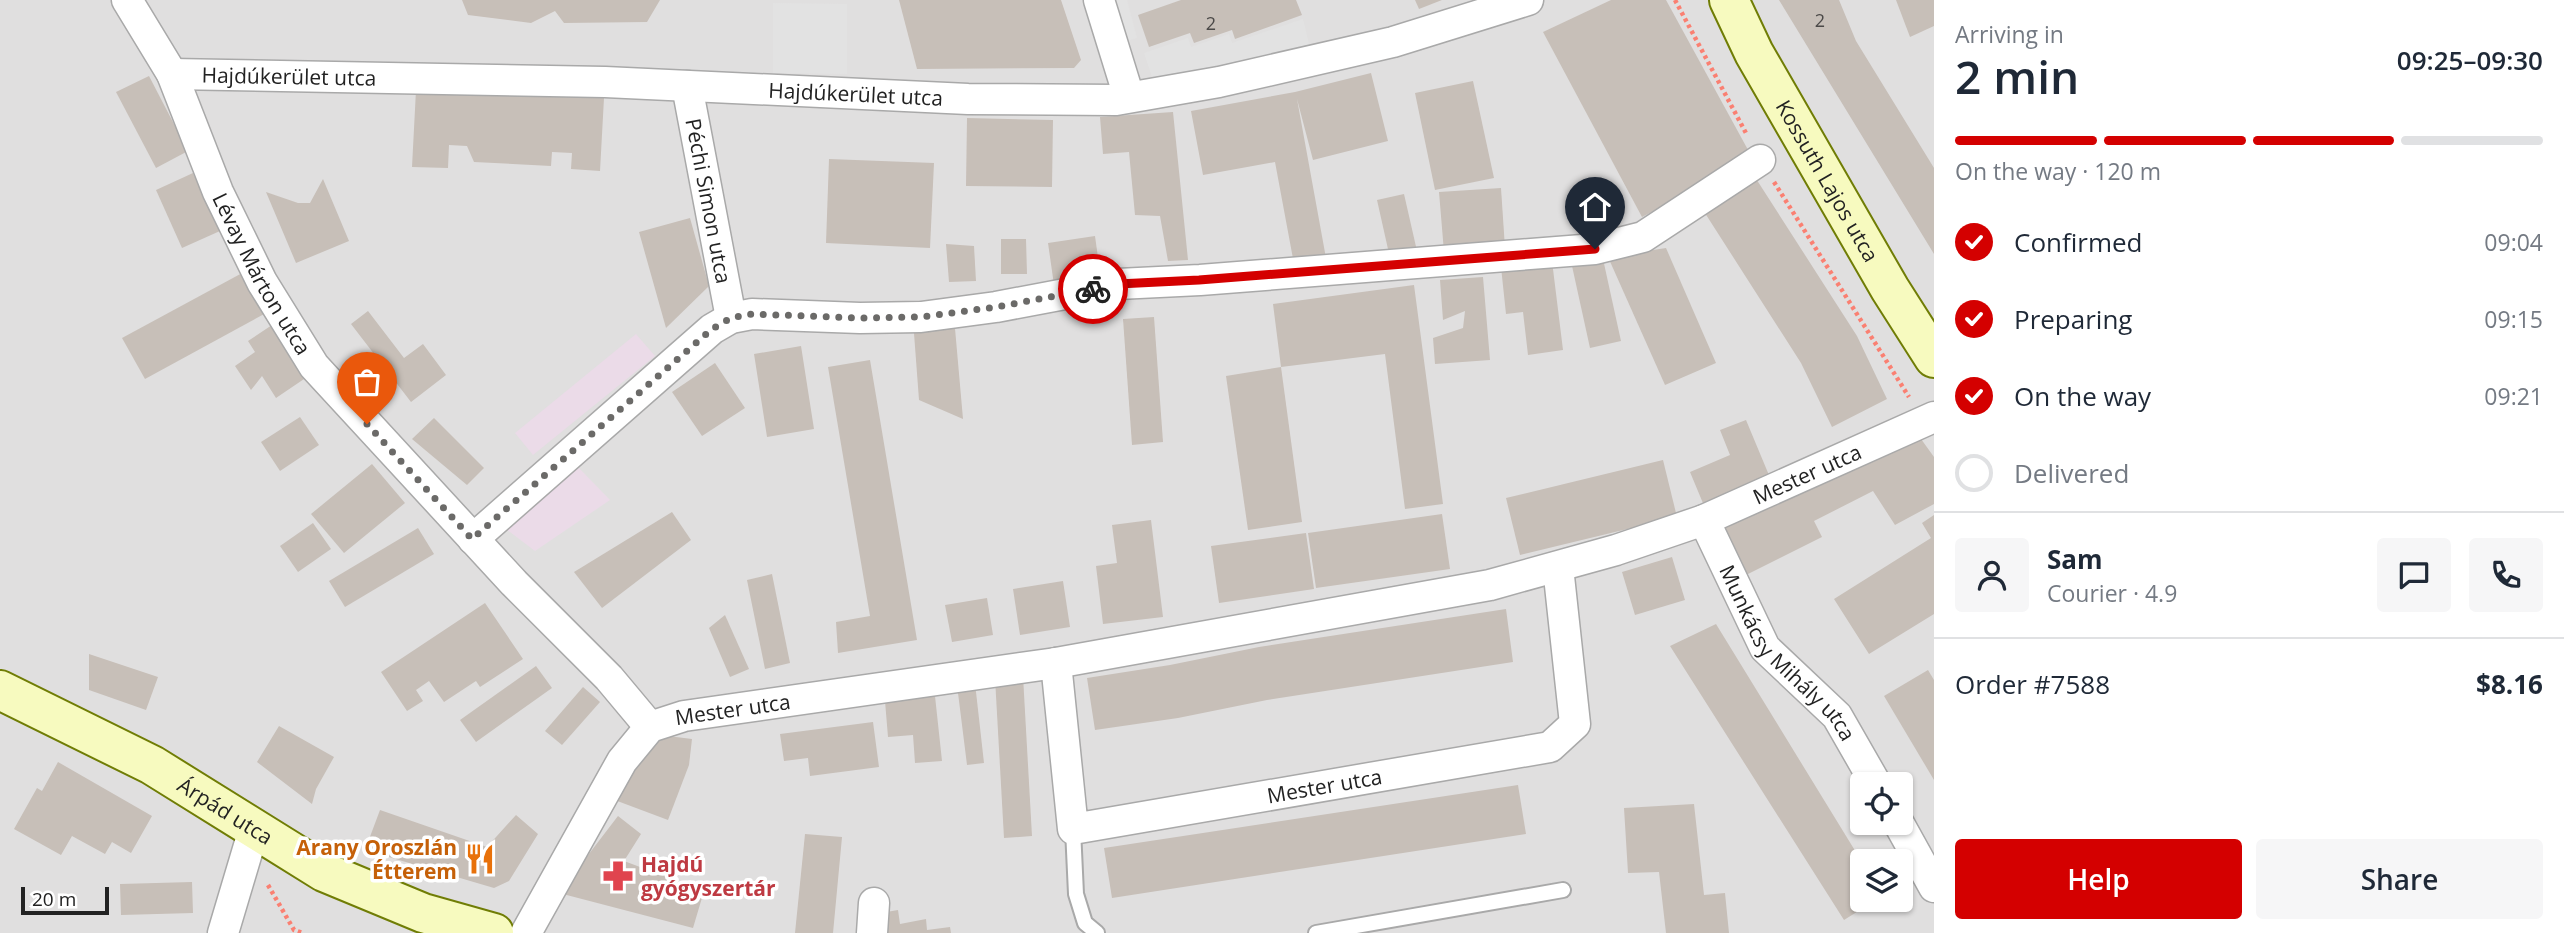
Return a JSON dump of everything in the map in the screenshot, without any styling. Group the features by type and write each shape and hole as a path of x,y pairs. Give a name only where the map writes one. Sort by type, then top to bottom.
{"street":[{"name":"Lévay Márton utca","path":"127,0 172,74 218,192 262,282 314,366 472,539 609,678 650,727"},
{"path":"1099,0 1122,99"},
{"name":"Hajdúkerület utca","path":"172,74 605,82 968,99 1122,99 1219,82 1393,42 1528,0"},
{"name":"Kossuth Lajos utca","path":"1730,0 1754,53 1890,289 1934,358"},
{"name":"Péchi Simon utca","path":"687,86 731,318"},
{"path":"472,539 712,329 731,318 752,314 921,317 996,307 1118,284 1595,249 1643,237 1760,160"},
{"name":"Mester utca","path":"526,933 622,761 650,727 684,716 1056,663 1490,584 1616,550 1704,520 1929,419"},
{"name":"Munkácsy Mihály utca","path":"1704,520 1765,648 1837,716 1869,772"},
{"name":"Mester utca","path":"1073,829 1550,747 1575,724 1558,567"},
{"path":"1056,663 1073,829"},
{"name":"Árpád utca","path":"0,690 152,765 324,872 423,914 494,933"},
{"path":"223,933 254,829"},
{"path":"1905,835 1934,887"},
{"path":"872,933 874,903"}],"lane":[{"path":"1073,829 1076,894 1085,923 1097,933"},
{"path":"1316,933 1563,890"}],"path":[{"path":"1675,0 1760,160 1929,419"}],"shaded area":[{"path":"0,0 1934,0 1934,933 0,933"},
{"path":"1099,0 1127,0 1137,38 1113,45"},
{"path":"773,3 847,4 847,74 773,73"},
{"path":"1303,19 1313,60 1157,92 1144,53 1188,38 1191,47 1229,34 1232,43"},
{"path":"636,334 655,356 533,455 515,433"},
{"path":"577,466 610,500 535,551 502,526"}],"building":[{"path":"462,0 660,0 647,22 564,23 555,11 531,23 468,15"},
{"path":"899,0 1061,0 1081,60 1074,68 917,69"},
{"path":"1181,0 1296,0 1302,15 1235,39 1232,30 1194,43 1190,33 1149,47 1138,15"},
{"path":"1415,0 1442,0 1419,9"},
{"path":"1611,0 1666,0 1753,159 1642,217 1543,32"},
{"path":"1779,0 1839,0 1856,41 1934,168 1934,254"},
{"path":"1896,0 1934,0 1934,26 1910,37"},
{"path":"1371,73 1388,141 1313,160 1297,99 1326,258 1294,264 1275,162 1203,175 1191,111 1295,92"},
{"path":"149,76 188,151 156,168 116,92"},
{"path":"1473,81 1494,178 1435,190 1415,93"},
{"path":"416,90 604,98 600,171 571,169 572,153 552,152 551,166 474,162 467,146 449,145 448,168 412,167"},
{"path":"1173,112 1188,260 1168,261 1160,216 1135,215 1129,152 1103,154 1100,117"},
{"path":"967,118 1053,120 1052,187 966,186"},
{"path":"829,159 934,163 930,248 826,243"},
{"path":"193,173 220,231 182,248 156,190"},
{"path":"1753,174 1857,336 1887,399 1832,427 1801,363 1703,210"},
{"path":"323,179 349,241 296,263 266,192 298,203 310,203"},
{"path":"1501,188 1505,248 1444,252 1439,192"},
{"path":"1404,194 1417,251 1390,258 1377,200"},
{"path":"690,218 709,286 666,328 639,232"},
{"path":"1095,236 1101,279 1054,285 1048,243"},
{"path":"1001,239 1026,239 1027,274 1001,274"},
{"path":"946,244 974,246 976,281 949,282"},
{"path":"1666,248 1716,363 1665,385 1608,257"},
{"path":"1603,259 1621,341 1590,348 1572,266"},
{"path":"1552,261 1563,350 1528,355 1523,312 1506,314 1501,267"},
{"path":"244,272 266,313 145,379 122,338"},
{"path":"1483,277 1490,360 1435,364 1433,338 1463,328 1465,311 1443,320 1440,280"},
{"path":"1414,285 1443,504 1405,509 1385,354 1281,367 1273,304"},
{"path":"368,311 404,358 423,344 446,375 411,402 351,324"},
{"path":"954,317 963,419 919,400 913,320"},
{"path":"1154,317 1163,442 1132,445 1123,319"},
{"path":"272,325 307,377 276,398 262,376 251,390 235,366 255,352 248,341"},
{"path":"801,346 814,429 767,437 754,354"},
{"path":"870,360 917,640 838,653 836,622 870,616 828,367"},
{"path":"715,363 745,408 702,436 672,392"},
{"path":"1281,367 1302,522 1248,530 1226,376"},
{"path":"300,417 319,445 280,471 261,442"},
{"path":"434,418 484,468 467,485 412,439"},
{"path":"1746,420 1771,480 1705,508 1690,472 1730,455 1720,430"},
{"path":"1916,432 1934,457 1934,504 1895,525 1873,491 1814,521 1822,537 1744,576 1718,525"},
{"path":"1663,460 1677,517 1520,555 1506,498"},
{"path":"372,464 405,503 344,553 311,514"},
{"path":"672,512 691,540 602,608 574,572"},
{"path":"1442,514 1450,569 1316,588 1308,533"},
{"path":"1934,515 1934,614 1869,654 1834,599 1931,538 1922,523"},
{"path":"1151,520 1163,617 1103,624 1096,566 1117,563 1112,525"},
{"path":"313,523 331,549 298,572 280,546"},
{"path":"418,528 434,554 345,607 329,581"},
{"path":"1306,533 1314,589 1219,603 1211,546"},
{"path":"1672,557 1685,600 1635,615 1622,572"},
{"path":"772,574 790,663 765,669 747,580"},
{"path":"1063,581 1070,627 1020,635 1013,589"},
{"path":"987,598 993,635 952,642 945,605"},
{"path":"485,603 523,659 480,687 476,681 444,702 429,681 416,690 423,701 407,711 381,672"},
{"path":"1506,609 1513,662 1095,730 1087,678 1259,647"},
{"path":"725,615 749,669 730,677 709,628"},
{"path":"1716,624 1854,849 1850,849 1850,912 1857,912 1844,920 1670,646"},
{"path":"89,654 158,677 146,710 89,690"},
{"path":"536,666 552,688 476,742 460,720"},
{"path":"1928,670 1934,680 1934,780 1884,696"},
{"path":"1023,676 1032,836 1004,838 995,678"},
{"path":"975,683 984,763 967,765 957,685"},
{"path":"583,687 600,702 562,745 545,731"},
{"path":"935,696 942,761 915,763 913,735 888,737 885,701"},
{"path":"873,722 879,767 810,776 808,758 784,761 780,734"},
{"path":"279,726 334,757 316,789 312,804 257,762"},
{"path":"660,735 692,739 689,765 668,820 612,799"},
{"path":"58,762 152,816 131,853 112,842 105,854 72,836 61,855 14,829 37,788 42,791"},
{"path":"1518,785 1526,834 1112,898 1104,848"},
{"path":"1694,804 1704,895 1725,893 1729,933 1666,933 1659,872 1628,873 1624,808"},
{"path":"380,810 487,847 516,815 538,834 509,881 494,888 365,850"},
{"name":"Hajdú gyógyszertár","path":"618,816 641,834 624,861 704,891 693,928 559,893"},
{"path":"805,834 842,837 833,933 795,933"},
{"path":"192,882 193,913 121,915 120,884"},
{"path":"898,910 900,924 926,919 927,930 950,927 951,933 878,933 875,914"}],"way so far":[{"path":"367,424 472,539 712,329 731,318 752,314 921,317 996,307 1093,289"}],"place":[{"name":"Arany Oroszlán Étterem","path":"480,859"},
{"name":"Hajdú gyógyszertár","path":"618,876"}],"route":[{"path":"1093,289 1118,284 1595,249"}]}
